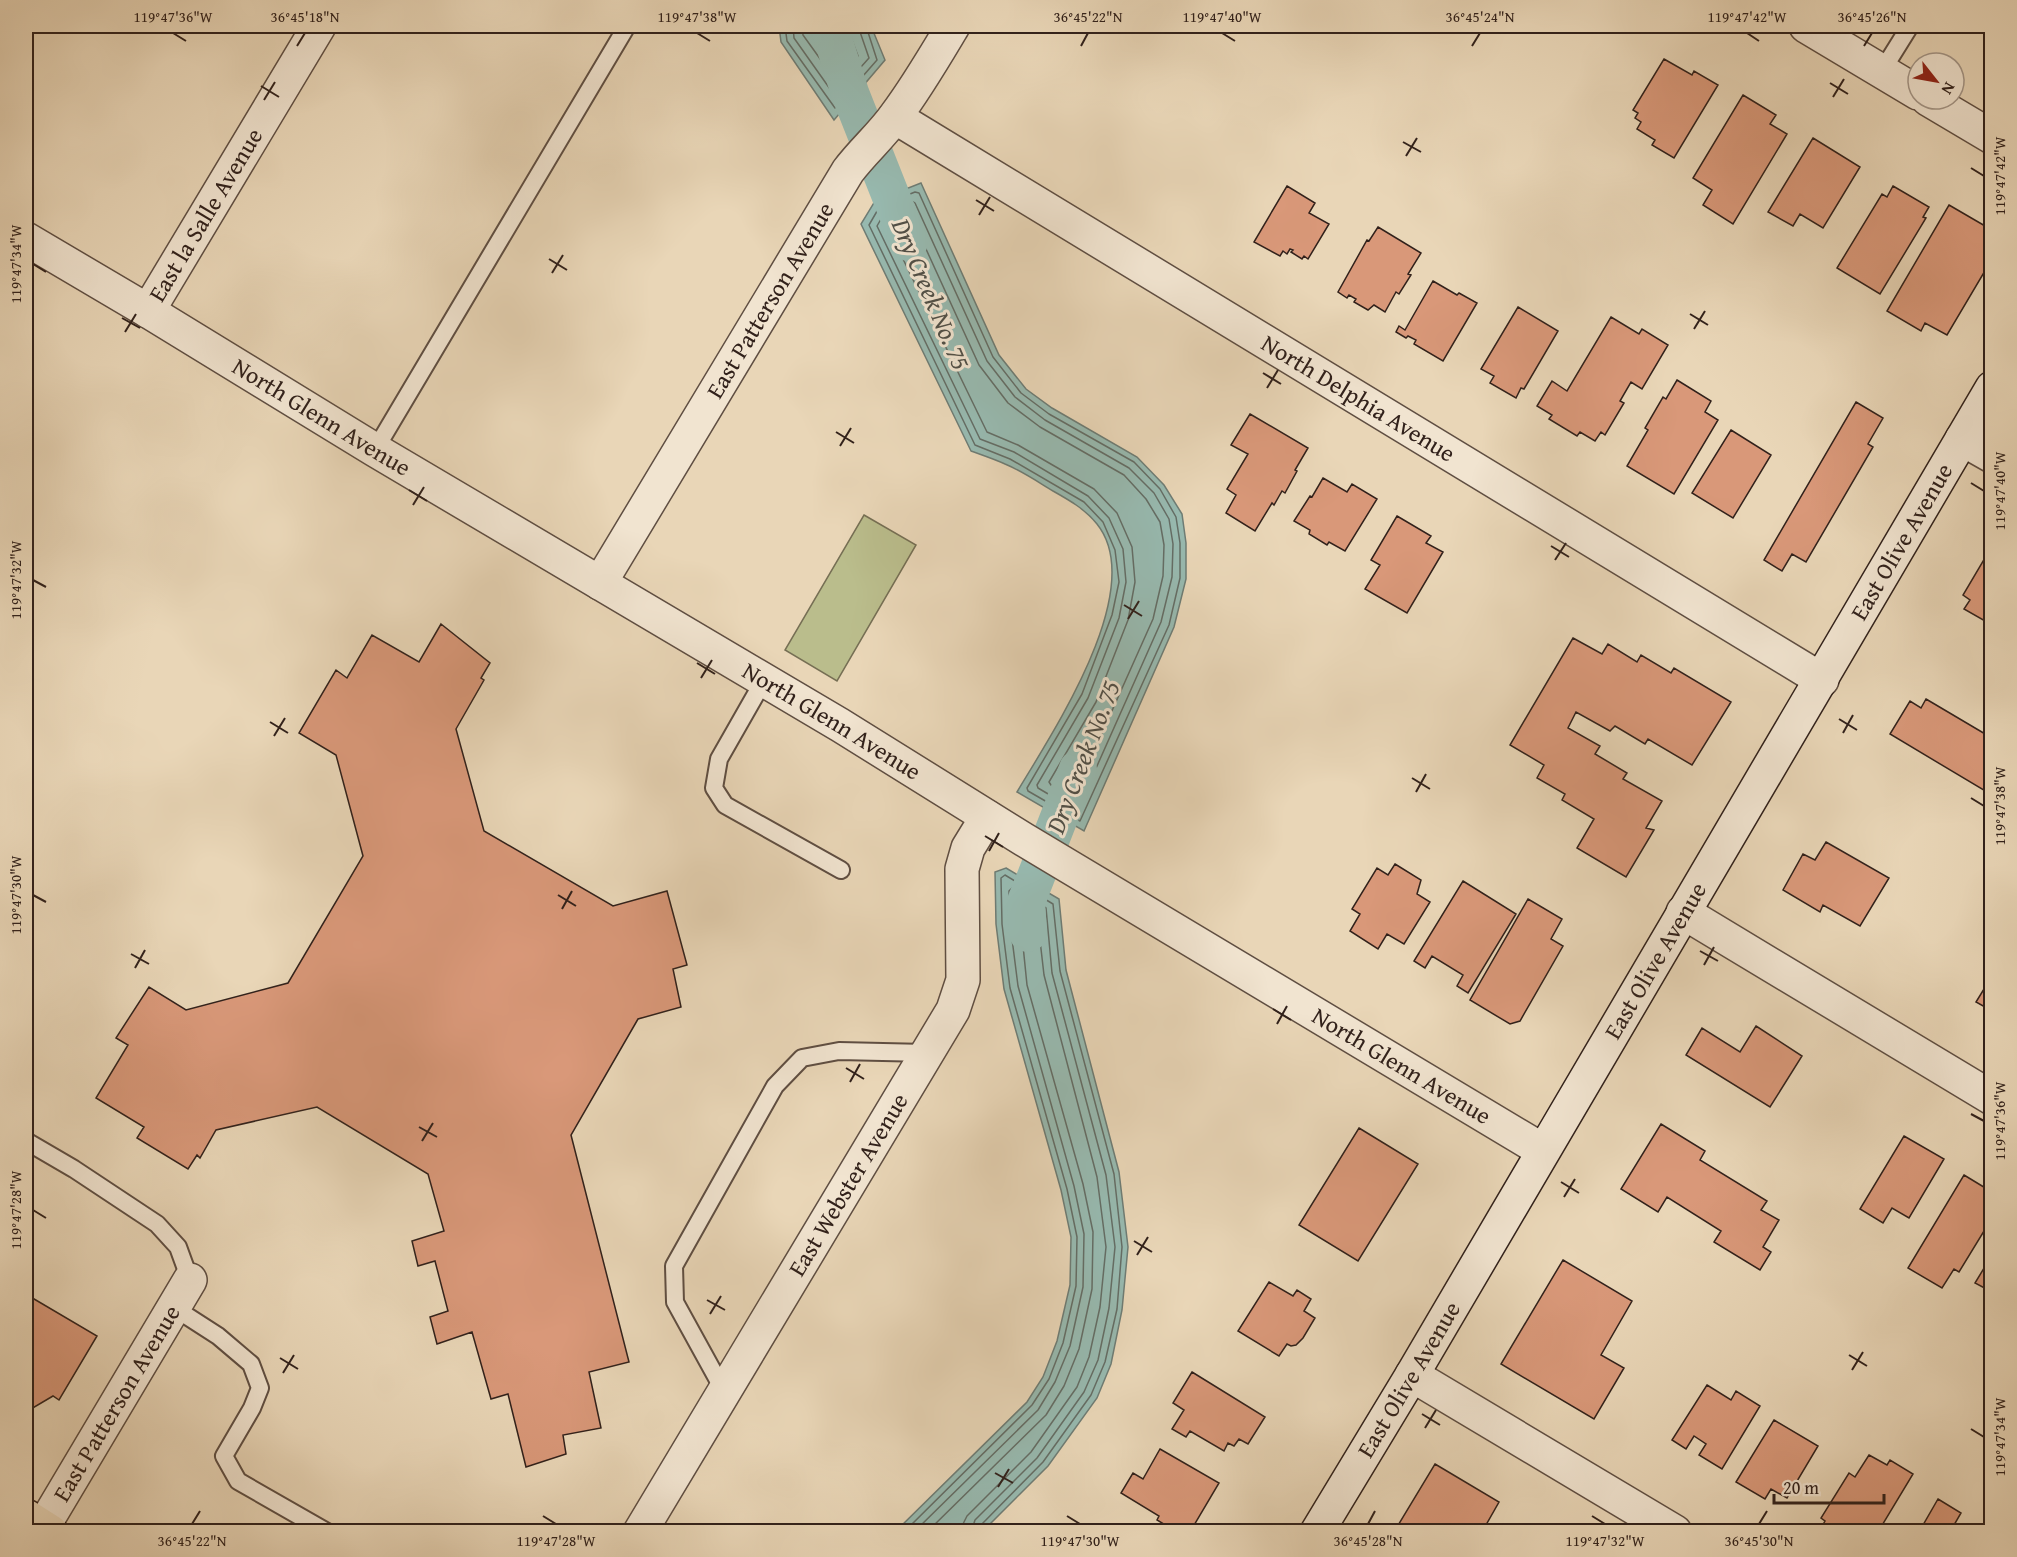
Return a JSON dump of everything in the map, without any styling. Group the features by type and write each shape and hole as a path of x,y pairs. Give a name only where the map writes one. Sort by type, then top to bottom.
{"street":[{"name":"East la Salle Avenue","path":"148,311 319,26"},
{"name":"East Patterson Avenue","path":"600,583 843,179 860,155 893,120 953,26"},
{"path":"1806,26 1906,86"},
{"path":"1948,111 1992,137"},
{"name":"North Delphia Avenue","path":"893,120 1822,680"},
{"name":"North Glenn Avenue","path":"26,239 375,450 764,680 1062,863 1542,1150"},
{"name":"East Olive Avenue","path":"1317,1532 1412,1375 1542,1150 1822,680 1992,388"},
{"path":"1962,439 1992,456"},
{"name":"East Webster Avenue","path":"640,1532 953,1010 963,980 962,869 968,848 987,817"},
{"path":"1683,912 1992,1098"},
{"name":"East Patterson Avenue","path":"40,1527 181,1293"},
{"path":"1412,1375 1675,1532"}],"lane":[{"path":"375,450 627,26"},
{"path":"1882,71 1910,26"},
{"path":"764,680 719,759 714,788 725,805 842,870"},
{"path":"724,1391 675,1302 674,1266 775,1086 802,1058 838,1051 927,1053"},
{"path":"26,1142 74,1169 157,1224 178,1246 181,1293 218,1336 251,1364 260,1388 252,1408 224,1456 238,1481 327,1532"}],"green space":[{"path":"864,515 916,545 837,681 785,650"}],"water":[{"path":"779,26 871,26 885,60 834,120 781,42"},
{"path":"921,183 999,355 1026,389 1052,408 1137,457 1164,485 1182,514 1186,543 1186,579 1174,627 1084,831 1017,792 1052,734 1090,660 1104,622 1111,585 1110,552 1097,524 1076,505 1018,470 971,451 861,224 875,201"},
{"path":"1006,868 1059,899 1066,970 1119,1172 1128,1247 1122,1310 1111,1364 1097,1398 1048,1466 983,1531 896,1531 1027,1402 1043,1377 1057,1341 1070,1285 1071,1237 1061,1190 1004,989 996,924 995,872"}],"building":[{"path":"1664,59 1692,75 1694,71 1718,85 1674,158 1652,145 1655,140 1637,129 1641,122 1635,118 1638,113 1633,110"},
{"path":"1743,95 1776,115 1770,124 1787,134 1733,224 1703,205 1712,190 1693,178"},
{"path":"1813,138 1860,167 1823,228 1800,214 1793,226 1768,212"},
{"path":"1287,186 1315,203 1309,213 1329,224 1308,259 1304,256 1302,259 1290,249 1287,254 1283,251 1280,256 1254,242"},
{"path":"1893,186 1929,207 1923,217 1926,218 1880,294 1837,268 1882,194 1887,197"},
{"path":"1949,205 1992,230 1992,259 1947,335 1925,323 1921,331 1887,311"},
{"path":"1378,227 1421,253 1408,274 1411,275 1399,294 1396,292 1385,312 1374,305 1368,310 1354,302 1356,299 1349,295 1347,298 1338,292 1367,240 1369,241"},
{"path":"1433,281 1477,303 1443,361 1414,344 1416,340 1408,336 1406,338 1396,332 1399,326 1405,330"},
{"path":"1518,307 1558,331 1524,389 1521,388 1516,398 1490,383 1494,376 1481,369"},
{"path":"1611,317 1639,334 1642,329 1668,345 1642,389 1631,382 1620,401 1624,403 1605,435 1601,432 1595,441 1580,432 1577,436 1549,419 1552,415 1537,406 1552,381 1567,391"},
{"path":"1677,380 1711,401 1705,412 1718,420 1674,494 1627,466 1648,430 1645,428 1663,397 1666,399"},
{"path":"1856,402 1883,418 1868,444 1873,447 1806,562 1792,554 1782,571 1764,560"},
{"path":"1250,414 1308,448 1285,493 1282,491 1274,505 1272,503 1255,531 1226,513 1236,495 1227,489 1248,454 1231,445"},
{"path":"1731,430 1771,455 1733,518 1692,493"},
{"path":"1323,478 1347,492 1352,484 1377,499 1345,551 1329,542 1327,545 1309,534 1310,530 1294,521"},
{"path":"1397,516 1431,536 1426,543 1443,552 1407,613 1365,589 1380,565 1371,560"},
{"path":"1992,546 1992,625 1964,609 1970,600 1963,595"},
{"path":"441,624 490,663 481,678 484,680 456,729 484,831 613,906 667,891 687,965 673,969 681,1007 638,1019 571,1135 629,1362 589,1372 601,1428 563,1435 566,1454 526,1467 508,1394 491,1399 472,1332 437,1344 430,1317 448,1311 435,1261 418,1266 412,1241 444,1231 428,1174 317,1107 216,1130 200,1158 197,1155 188,1169 137,1138 144,1127 96,1098 128,1045 116,1038 149,987 186,1010 288,983 363,856 336,755 299,733 336,670 347,678 372,635 419,662"},
{"path":"1573,638 1602,654 1608,644 1637,662 1641,655 1671,673 1674,668 1731,702 1692,765 1648,739 1645,744 1615,726 1610,731 1576,712 1568,728 1600,746 1595,754 1627,773 1623,779 1662,801 1646,828 1654,830 1626,877 1577,848 1594,819 1562,800 1565,794 1537,778 1544,765 1510,745"},
{"path":"1926,699 1992,738 1992,795 1890,734 1910,701 1921,708"},
{"path":"1826,842 1889,878 1860,926 1823,905 1820,912 1783,890 1803,854 1815,860"},
{"path":"1395,864 1421,880 1417,894 1430,902 1404,944 1387,934 1378,949 1350,931 1360,914 1352,909 1377,868 1388,875"},
{"path":"1463,881 1516,914 1468,993 1457,986 1463,975 1432,956 1425,968 1414,961"},
{"path":"1528,899 1562,919 1551,939 1563,946 1520,1021 1510,1024 1470,1000"},
{"path":"1992,976 1992,1011 1976,1002"},
{"path":"1756,1026 1802,1056 1770,1107 1686,1055 1702,1028 1740,1052"},
{"path":"1661,1124 1705,1151 1700,1160 1767,1201 1761,1210 1779,1220 1763,1247 1771,1252 1760,1270 1714,1242 1721,1231 1667,1197 1658,1212 1621,1189"},
{"path":"1359,1128 1418,1164 1358,1261 1299,1225"},
{"path":"1904,1136 1944,1159 1909,1218 1892,1208 1883,1223 1860,1209"},
{"path":"1964,1175 1992,1192 1992,1218 1959,1272 1954,1269 1942,1288 1908,1268"},
{"path":"1992,1255 1992,1292 1975,1283"},
{"path":"1563,1260 1632,1301 1601,1355 1624,1368 1594,1419 1501,1364"},
{"path":"1269,1282 1293,1296 1297,1290 1311,1299 1304,1311 1315,1318 1303,1338 1296,1345 1287,1344 1279,1356 1238,1331"},
{"path":"29,1296 97,1336 59,1400 53,1396 26,1412 26,1298"},
{"path":"1192,1372 1265,1417 1248,1444 1239,1439 1234,1446 1228,1443 1224,1451 1190,1431 1186,1437 1172,1429 1184,1410 1173,1403"},
{"path":"1707,1385 1731,1400 1736,1391 1760,1406 1722,1469 1699,1455 1706,1444 1694,1436 1686,1449 1672,1440"},
{"path":"1774,1420 1818,1446 1787,1498 1771,1489 1765,1499 1736,1482"},
{"path":"1160,1449 1219,1483 1190,1532 1177,1532 1157,1520 1159,1516 1121,1493 1133,1473 1143,1479"},
{"path":"1869,1455 1887,1465 1890,1460 1913,1474 1878,1532 1823,1532 1820,1530 1825,1521 1821,1518 1849,1473 1855,1477"},
{"path":"1435,1464 1499,1502 1482,1532 1394,1532"},
{"path":"1938,1499 1961,1513 1954,1525 1966,1532 1919,1532"}],"waterway":[{"name":"Dry Creek No. 75","path":"829,26 850,93 909,242"},
{"name":"Dry Creek No. 75","path":"1028,933 1026,902 1078,769"}]}
